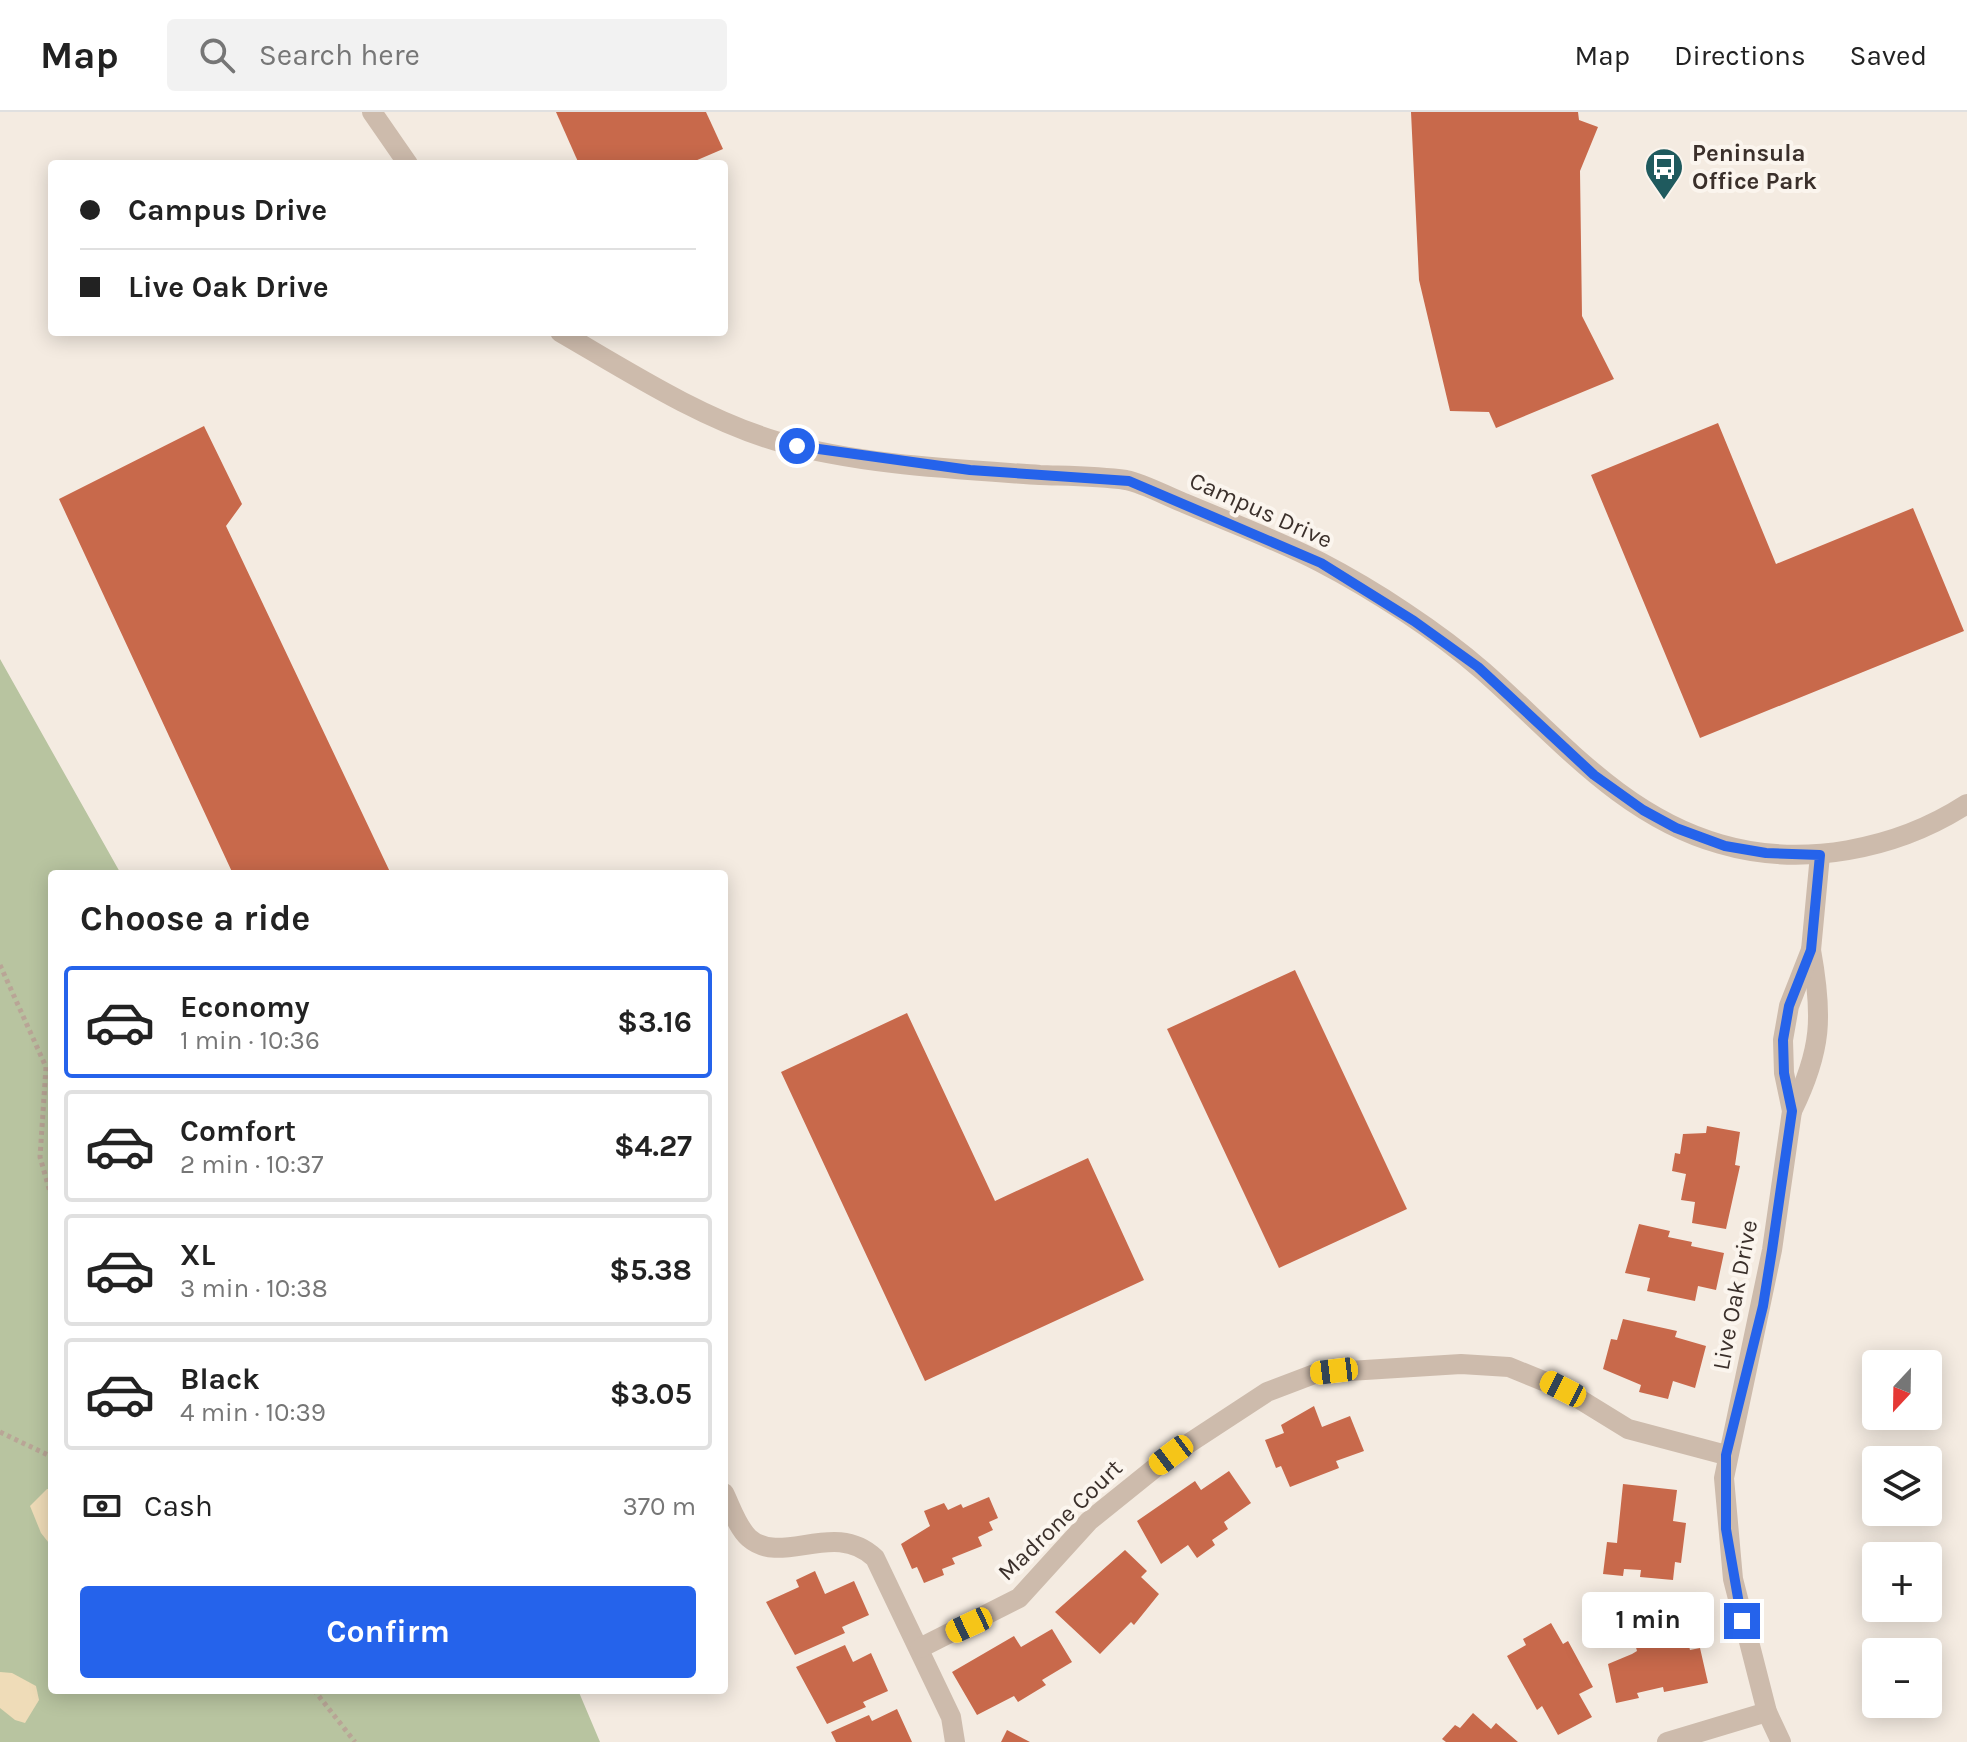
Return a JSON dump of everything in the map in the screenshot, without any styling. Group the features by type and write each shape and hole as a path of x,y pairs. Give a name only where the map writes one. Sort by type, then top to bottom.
{"street":[{"path":"372,112 405,160"},
{"name":"Campus Drive","path":"567,336 675,398 773,440 821,452 970,470 1129,481 1229,522 1321,563 1449,644 1511,696 1594,775 1643,810 1676,828 1725,846 1766,853 1820,855 1903,835 1939,821 1967,804"},
{"name":"Live Oak Drive","path":"1781,1742 1767,1712 1733,1579 1724,1501 1726,1455 1763,1306 1792,1111 1784,1073 1783,1040 1789,1006 1811,950 1820,855"},
{"path":"1792,1111 1805,1084 1820,1036 1819,996 1811,950"},
{"name":"Madrone Court","path":"920,1648 1019,1598 1089,1521 1171,1455 1267,1392 1317,1373 1461,1364 1509,1367 1563,1389 1628,1429 1726,1455"},
{"path":"728,1501 743,1531 756,1542 775,1547 832,1540 871,1554 880,1565 951,1717 955,1742"},
{"path":"1667,1742 1767,1712"}],"path":[{"path":"0,965 46,1067 40,1157 48,1185"},
{"path":"0,1432 48,1455"},
{"path":"317,1694 355,1742"}],"green space":[{"path":"0,659 119,870 48,870 48,1694 580,1694 600,1742 0,1742"}],"sand":[{"path":"48,1489 48,1542 41,1533 30,1506"},
{"path":"0,1672 12,1673 36,1686 39,1700 25,1723 15,1720 0,1708"}],"building":[{"path":"556,112 706,112 723,149 697,160 577,160"},
{"path":"1411,112 1578,112 1579,120 1598,127 1580,171 1582,316 1614,379 1496,428 1489,412 1450,411 1419,280"},
{"path":"1718,423 1776,564 1913,508 1964,631 1700,738 1591,475"},
{"path":"204,426 242,504 226,526 389,870 231,870 59,499"},
{"path":"1295,970 1407,1209 1279,1268 1167,1029"},
{"path":"907,1013 995,1201 1088,1158 1144,1280 925,1381 781,1072"},
{"path":"1707,1126 1740,1132 1735,1165 1740,1166 1726,1229 1692,1223 1695,1202 1681,1200 1686,1174 1672,1171 1675,1153 1680,1154 1683,1134 1706,1133"},
{"path":"1639,1224 1670,1231 1668,1237 1692,1242 1691,1246 1724,1253 1716,1290 1698,1286 1695,1301 1647,1291 1650,1278 1625,1273"},
{"path":"1623,1319 1677,1331 1675,1337 1706,1346 1695,1388 1673,1381 1668,1399 1639,1392 1641,1385 1603,1369 1611,1339 1617,1340"},
{"path":"1314,1406 1322,1427 1350,1416 1364,1451 1336,1461 1339,1468 1290,1487 1281,1466 1276,1468 1265,1440 1284,1433 1281,1425"},
{"path":"1229,1471 1251,1503 1224,1522 1228,1529 1212,1540 1215,1545 1197,1558 1188,1545 1161,1564 1137,1521 1195,1481 1201,1490"},
{"path":"1623,1484 1677,1490 1673,1521 1686,1523 1681,1563 1675,1562 1673,1580 1640,1577 1641,1570 1624,1569 1623,1576 1603,1574 1607,1542 1617,1543"},
{"path":"989,1497 998,1518 989,1522 993,1530 978,1537 982,1546 952,1558 955,1564 942,1569 944,1575 924,1583 917,1567 912,1569 901,1544 930,1526 924,1511 944,1503 948,1510 961,1504 963,1508"},
{"path":"1125,1550 1147,1571 1141,1577 1159,1594 1134,1625 1131,1622 1100,1654 1055,1612"},
{"path":"815,1571 825,1594 854,1581 869,1615 842,1627 845,1633 795,1655 766,1602 799,1587 796,1580"},
{"path":"1551,1623 1563,1644 1568,1641 1593,1687 1579,1694 1592,1717 1558,1735 1542,1706 1537,1710 1507,1656 1526,1645 1523,1639"},
{"path":"1052,1629 1072,1662 1042,1680 1046,1685 1018,1702 1014,1696 977,1715 952,1672 1014,1636 1021,1647"},
{"path":"1664,1631 1665,1635 1685,1631 1690,1650 1700,1648 1708,1683 1664,1692 1663,1687 1637,1693 1639,1698 1616,1703 1608,1664 1637,1651 1635,1644 1645,1642 1644,1635"},
{"path":"845,1645 853,1662 871,1653 888,1691 863,1702 866,1707 827,1724 796,1667"},
{"path":"897,1709 912,1742 836,1742 831,1732 869,1715 872,1721"},
{"path":"1473,1713 1491,1729 1496,1723 1518,1742 1446,1742 1442,1739 1455,1725 1460,1728"},
{"path":"1007,1730 1030,1742 1001,1742"}],"place":[{"name":"Peninsula Office Park","path":"1664,201"}],"route":[{"path":"797,446 821,452 970,470 1129,481 1321,563 1414,621 1478,667 1594,775 1643,810 1676,828 1725,846 1766,853 1820,855 1811,950 1789,1006 1783,1040 1784,1073 1792,1111 1772,1250 1763,1306 1726,1455 1726,1529 1742,1621"}]}
